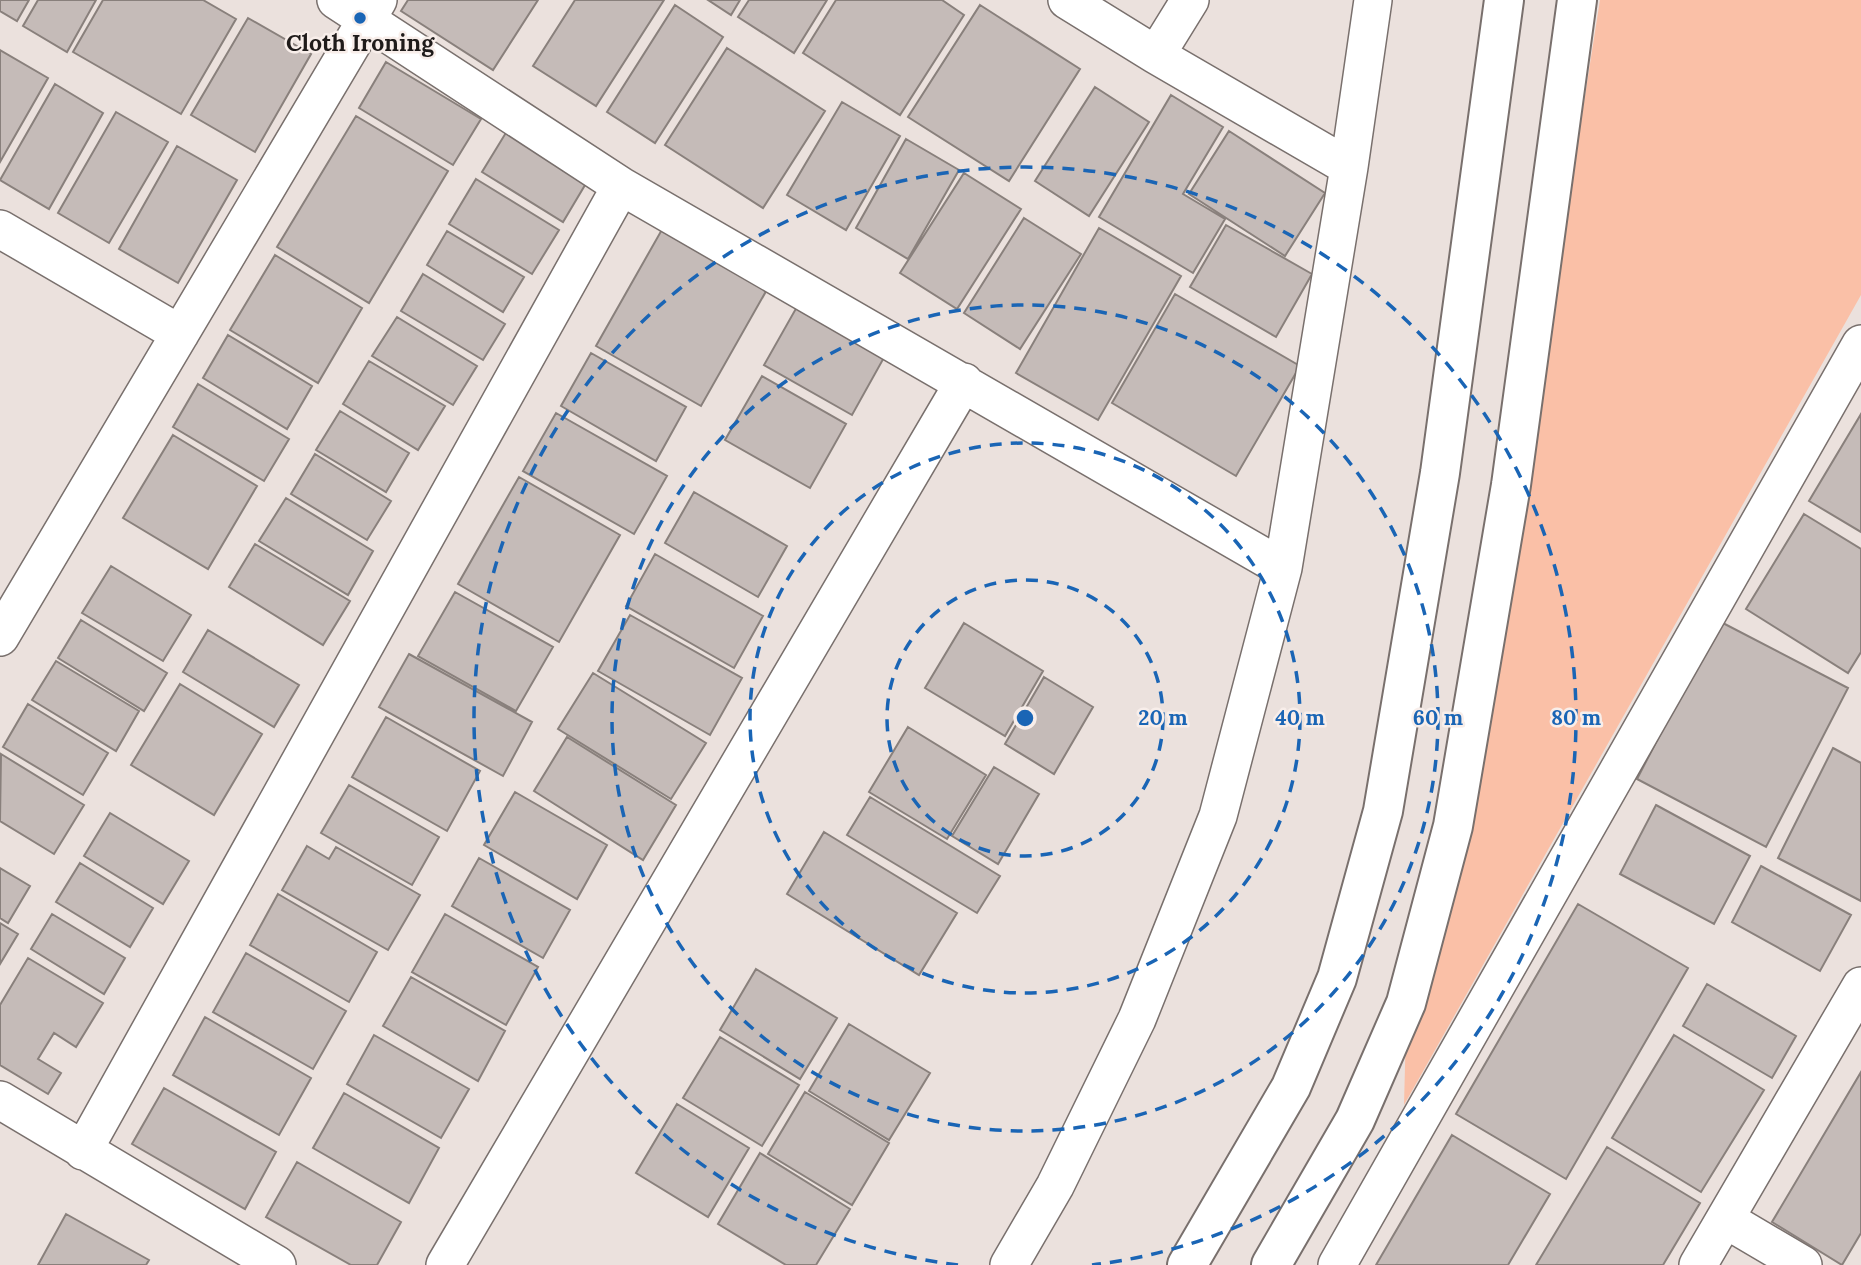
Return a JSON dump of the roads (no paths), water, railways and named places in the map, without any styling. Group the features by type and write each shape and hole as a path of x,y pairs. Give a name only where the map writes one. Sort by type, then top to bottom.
{"street":[{"path":"336,0 373,9 621,186 1283,568"},
{"path":"1067,0 1349,167"},
{"path":"1156,55 1190,0"},
{"path":"1009,1265 1055,1186 1137,1019 1218,817 1283,568 1349,167 1373,0"},
{"path":"1187,1265 1291,1087 1337,978 1383,811 1440,473 1504,0"},
{"path":"1270,1265 1355,1120 1406,1003 1453,826 1511,485 1577,0"},
{"path":"1,634 373,9"},
{"path":"83,1151 621,186"},
{"path":"0,229 180,334"},
{"path":"1337,1265 1861,344"},
{"path":"445,1265 964,383"},
{"path":"1698,1265 1861,986"},
{"path":"0,1100 277,1265"},
{"path":"1725,1219 1803,1265"}],"place":[{"name":"Cloth Ironing","path":"360,18"}]}
